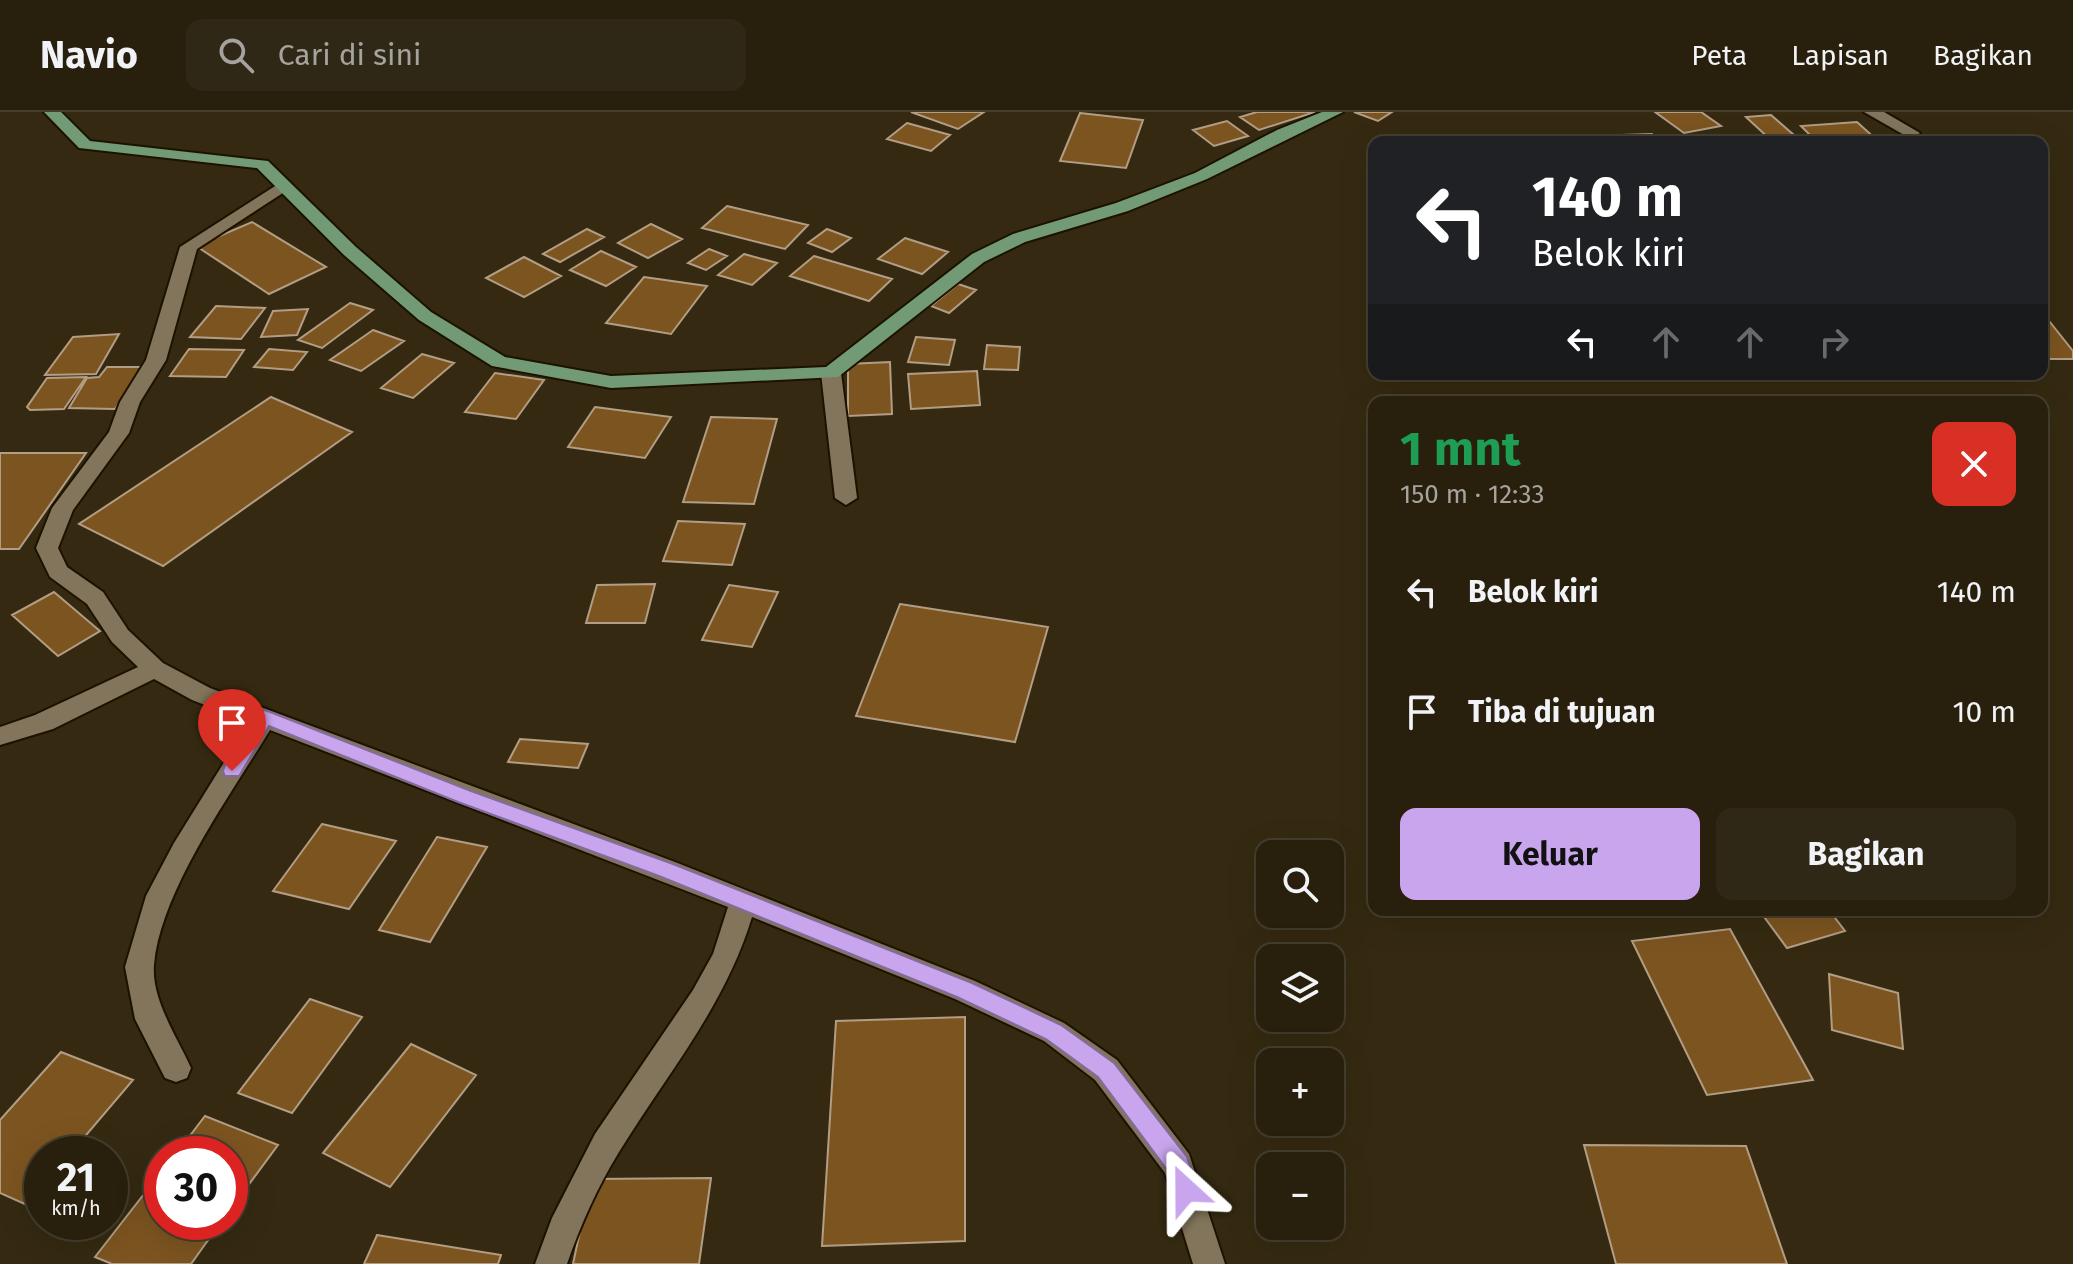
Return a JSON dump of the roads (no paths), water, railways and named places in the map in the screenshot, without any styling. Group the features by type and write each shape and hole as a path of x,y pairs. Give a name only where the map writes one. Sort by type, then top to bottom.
{"main road":[{"path":"52,112 85,145 262,164 350,251 425,316 499,362 611,382 831,373 978,258 1019,238 1122,207 1201,176 1283,133 1335,112"}],"street":[{"path":"1872,112 1912,133"},
{"path":"283,186 189,247 156,360 130,402 119,433 63,508 47,548 58,572 95,598 120,636 155,669 201,694 743,902 965,990 1054,1032 1106,1070 1178,1165 1209,1264"},
{"path":"831,373 846,498"},
{"path":"0,736 44,722 155,669"},
{"path":"176,1068 150,1019 139,967 156,904 176,864 265,717"},
{"path":"551,1264 563,1229 606,1144 703,999 726,957 743,902"}]}
